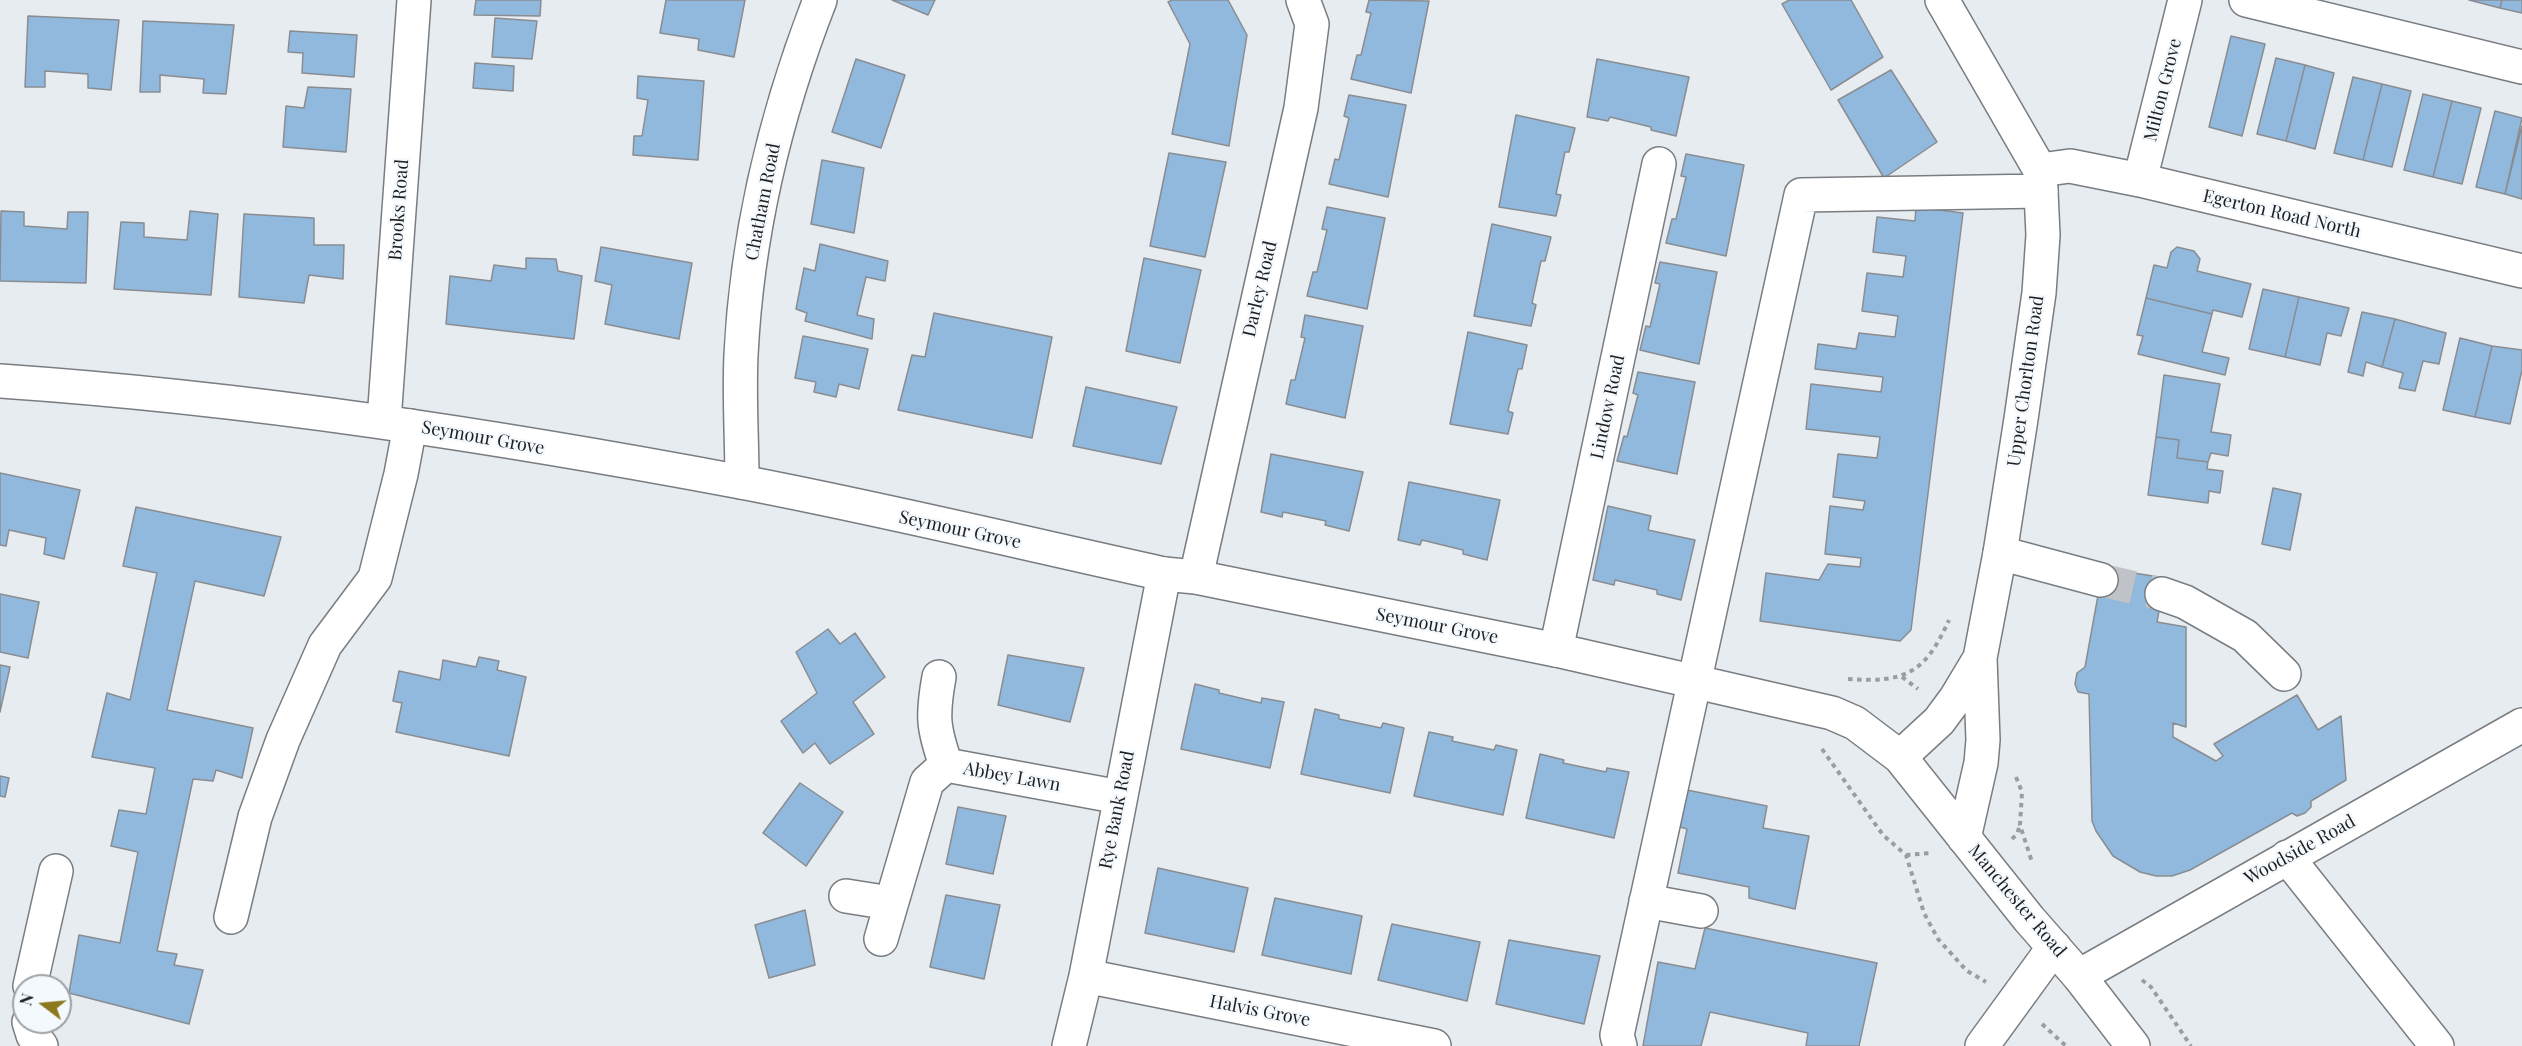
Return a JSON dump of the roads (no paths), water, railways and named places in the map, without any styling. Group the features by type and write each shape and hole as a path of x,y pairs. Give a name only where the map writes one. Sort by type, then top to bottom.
{"street":[{"name":"Brooks Road","path":"231,917 255,817 283,740 325,645 375,578 401,474 397,423 414,0"},
{"name":"Chatham Road","path":"742,482 741,355 753,235 780,117 820,0"},
{"name":"Darley Road","path":"1196,577 1300,108 1312,24 1303,0"},
{"name":"Upper Chorlton Road","path":"1900,757 1939,721 1980,658 2000,553 2039,293 2043,235 2041,180 1942,0"},
{"name":"Milton Grove","path":"2140,180 2186,0"},
{"path":"2246,0 2354,13 2522,67"},
{"name":"Lindow Road","path":"1556,650 1659,164"},
{"name":"Egerton Road North","path":"1695,681 1801,195 2041,180 2070,166 2140,180 2522,272"},
{"name":"Seymour Grove","path":"0,381 120,390 397,423 742,482 1164,574 1196,577 1556,650 1832,713 1855,723 1900,757"},
{"path":"2000,553 2101,580"},
{"name":"Rye Bank Road","path":"1070,1046 1086,976 1164,574"},
{"path":"2162,594 2185,602 2245,636 2284,674"},
{"path":"1964,838 1982,752 1980,658"},
{"path":"939,678 932,712 936,737 946,765"},
{"path":"1620,1046 1617,1035 1695,681"},
{"name":"Woodside Road","path":"2079,976 2113,954 2522,725"},
{"name":"Manchester Road","path":"1900,757 2079,976 2133,1046"},
{"name":"Abbey Lawn","path":"881,939 927,782 946,765 1120,797"},
{"path":"2288,857 2437,1046"},
{"path":"33,974 56,871"},
{"path":"846,896 890,903"},
{"path":"1646,901 1701,911"},
{"path":"1982,1046 2054,947"},
{"name":"Halvis Grove","path":"1086,976 1434,1046"}],"tunnel":[{"path":"2101,580 2162,594"}]}
